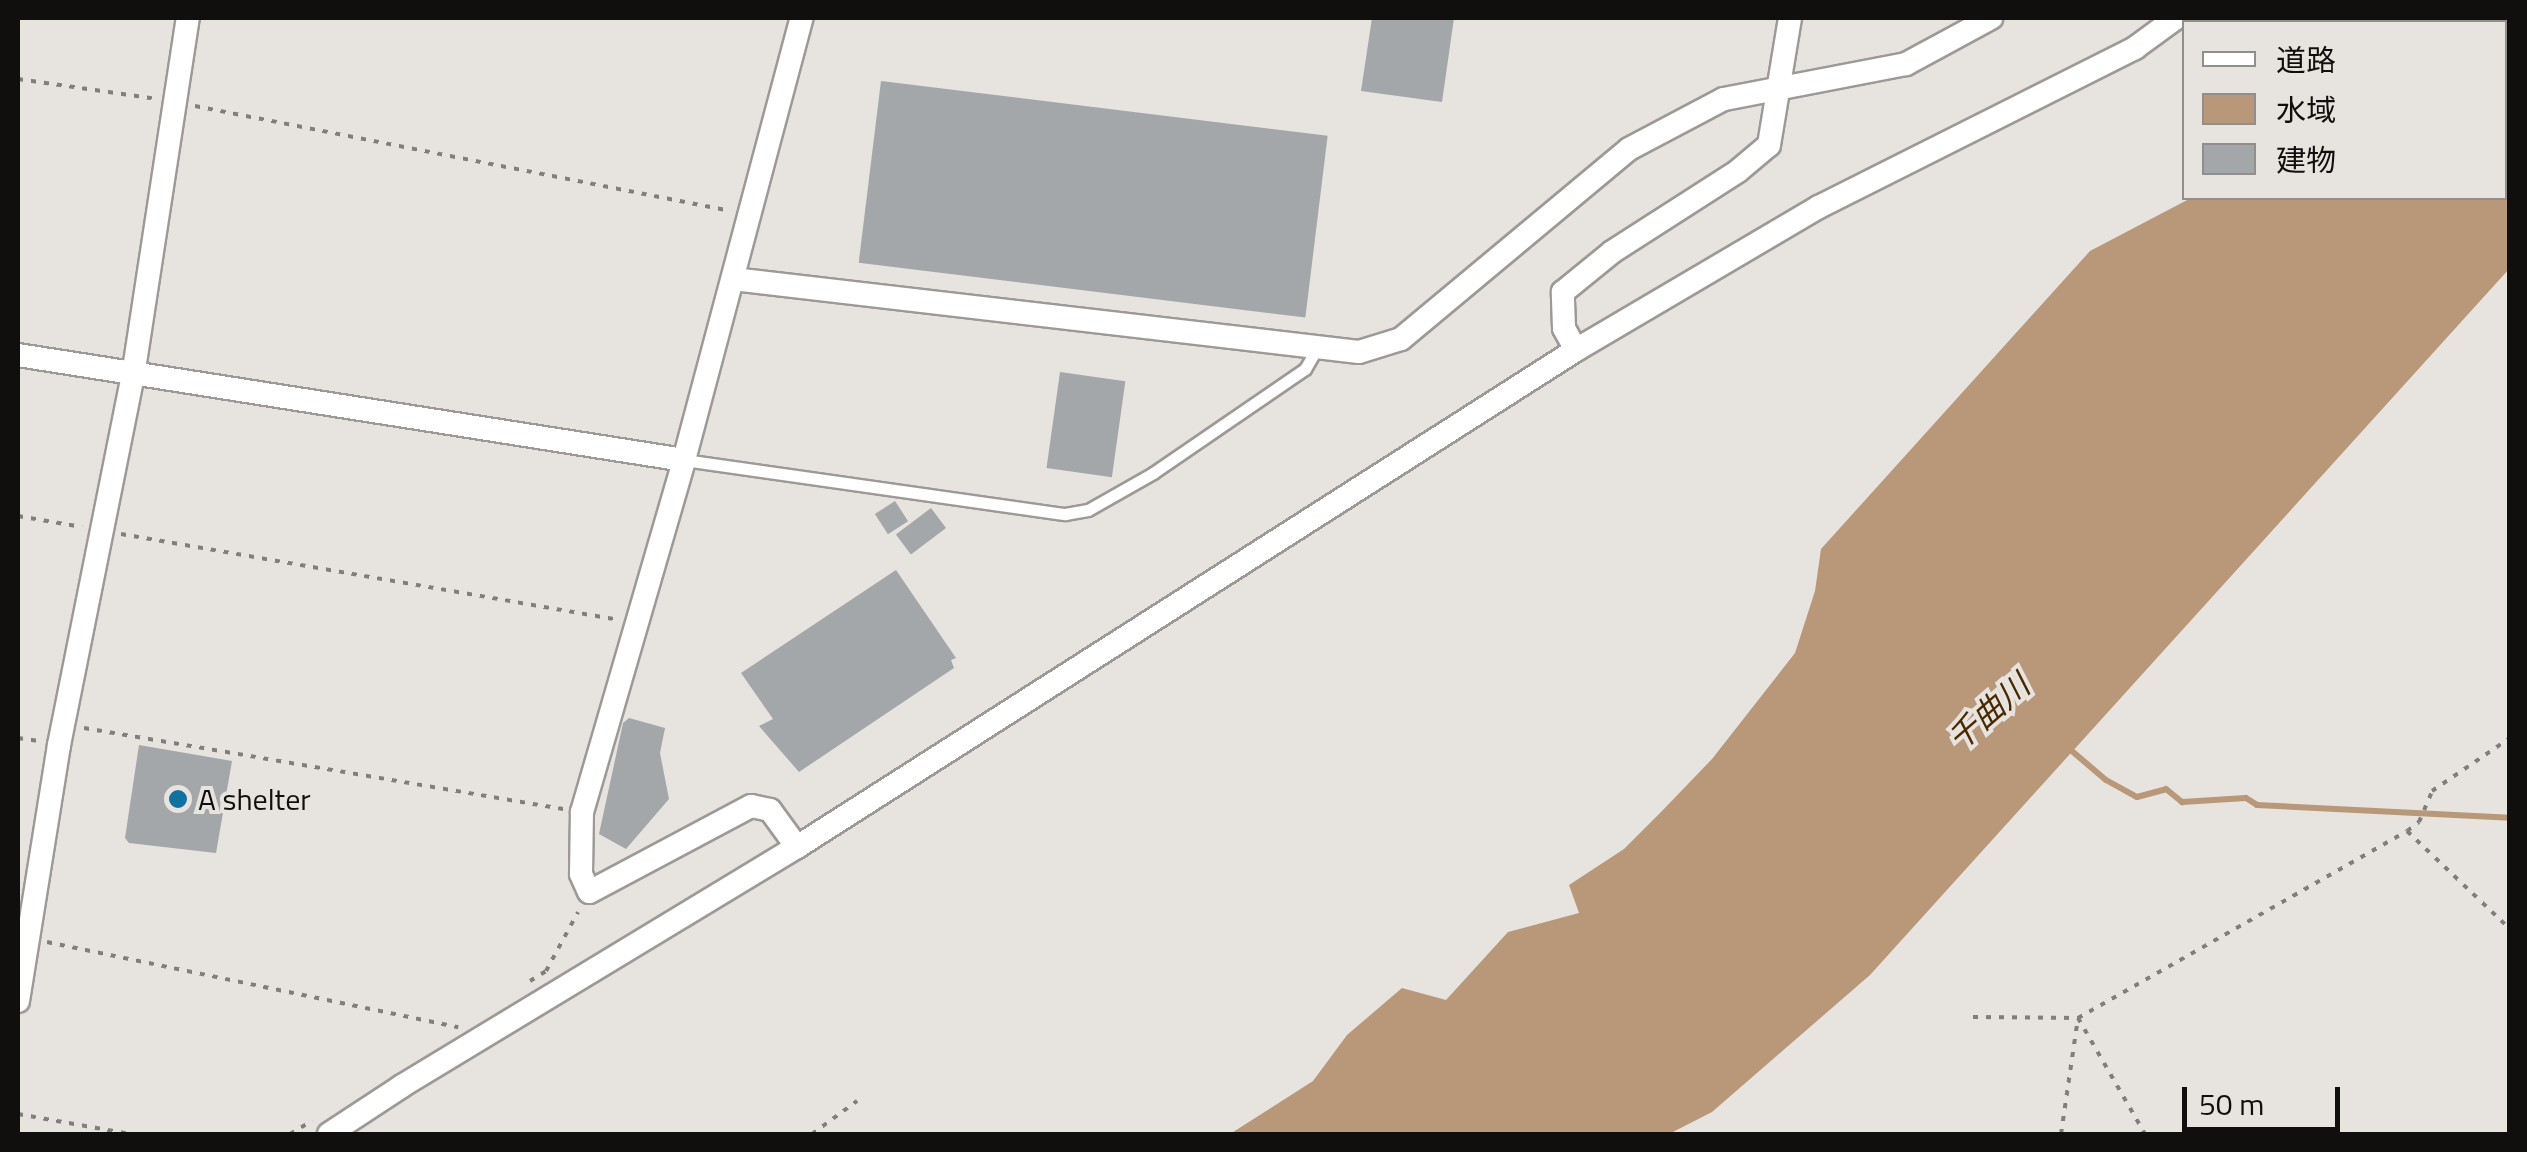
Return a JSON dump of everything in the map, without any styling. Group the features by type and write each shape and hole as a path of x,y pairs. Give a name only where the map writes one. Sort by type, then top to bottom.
{"street":[{"path":"18,1001 99,530 133,376 188,18"},
{"path":"797,847 770,810 751,806 589,892 581,874 582,812 684,460 802,18"},
{"path":"1576,350 1564,328 1563,292 1612,252 1738,171 1769,145 1790,18"},
{"path":"733,279 1319,344 1359,352 1402,339 1629,149 1724,99 1906,64 1991,18"},
{"path":"330,1134 402,1086 797,847 1576,350 1819,207 2135,48 2176,18"},
{"path":"18,355 684,460"}],"lane":[{"path":"684,460 1066,514 1088,510 1153,473 1305,369 1319,344"}],"path":[{"path":"18,79 174,102 748,214"},
{"path":"18,516 635,623"},
{"path":"65,724 582,812"},
{"path":"1973,1017 2078,1018 2407,831 2419,822 2432,790 2510,738"},
{"path":"2407,831 2510,929"},
{"path":"517,989 546,970 589,892"},
{"path":"30,938 458,1027"},
{"path":"2061,1134 2078,1018"},
{"path":"2078,1018 2145,1134"},
{"path":"812,1134 857,1101"},
{"path":"18,1114 130,1134"}],"water":[{"name":"千曲川","path":"2509,18 2509,269 1870,975 1712,1112 1669,1134 1230,1134 1313,1081 1347,1035 1402,988 1446,1000 1508,932 1579,913 1569,885 1624,849 1663,810 1712,759 1795,653 1815,591 1821,549 2090,251 2187,200 2507,200 2507,20 2365,20"}],"building":[{"path":"1372,18 1454,18 1442,102 1361,91"},
{"path":"881,81 1328,136 1305,317 859,263"},
{"path":"1060,372 1125,381 1112,477 1047,468"},
{"path":"895,501 908,521 888,534 875,514"},
{"path":"931,508 946,528 911,554 896,534"},
{"path":"896,570 956,658 951,660 954,668 799,772 759,726 773,719 741,673"},
{"path":"629,718 665,728 660,753 669,799 626,849 599,834 623,723"},
{"name":"A shelter","path":"139,745 232,761 216,853 129,843 125,838"}],"waterway":[{"path":"2066,746 2106,780 2137,797 2166,789 2182,802 2246,798 2257,805 2510,818"}],"place":[{"name":"A shelter","path":"178,799"}]}
